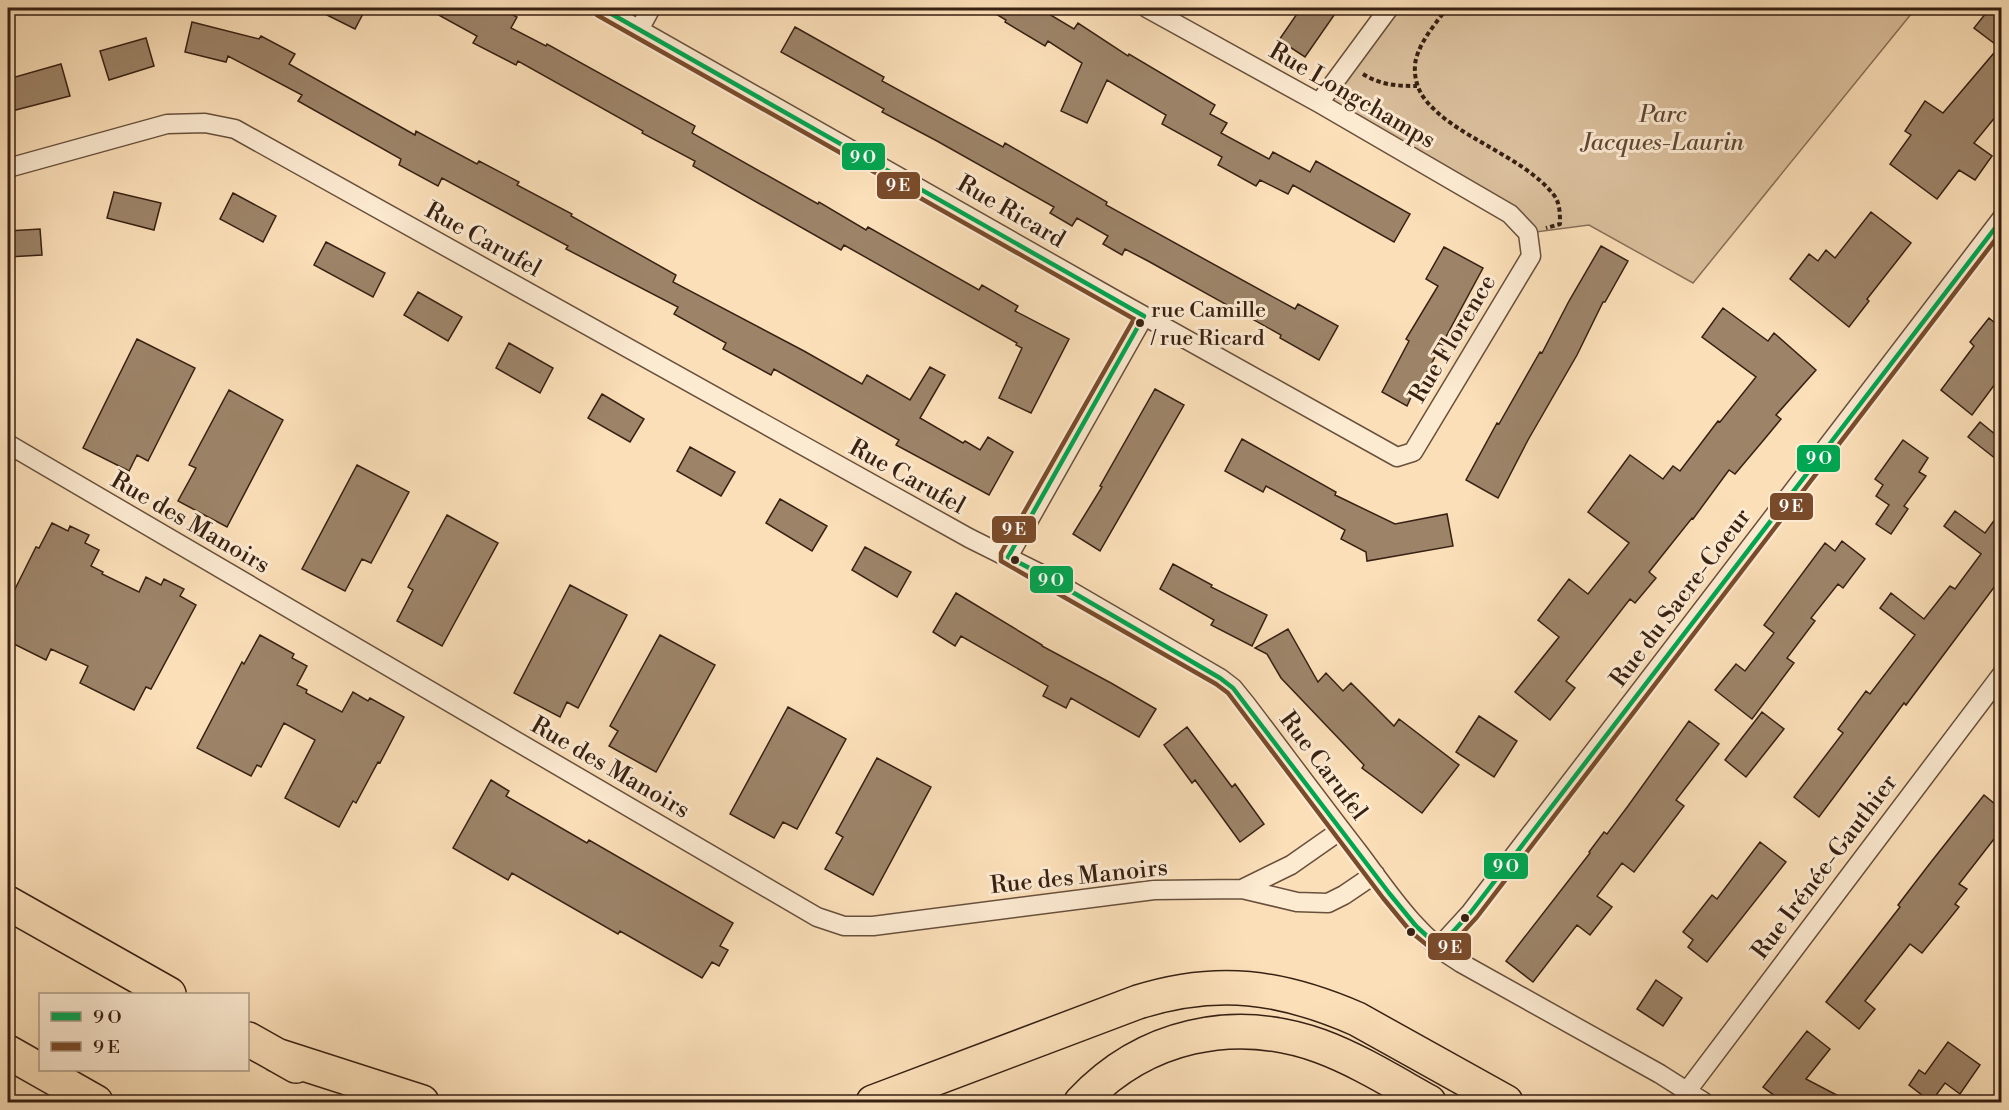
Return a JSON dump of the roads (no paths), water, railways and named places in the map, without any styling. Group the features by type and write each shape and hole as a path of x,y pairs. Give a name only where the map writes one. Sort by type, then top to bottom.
{"highway":[{"path":"8,903 167,993"},
{"path":"873,1102 1158,996 1193,990 1255,988 1293,995 1357,1019 1506,1102"},
{"path":"1081,1102 1118,1070 1158,1048 1181,1039 1204,1034 1250,1031 1294,1038 1343,1055 1429,1102"},
{"path":"249,1040 360,1102"},
{"path":"8,1052 39,1070"},
{"path":"276,1055 422,1102"},
{"path":"41,1071 96,1102"}],"street":[{"name":"Rue Ricard","path":"602,8 1397,457"},
{"path":"640,28 651,8"},
{"name":"Rue Longchamps","path":"1147,8 1319,103 1510,214 1528,233"},
{"path":"1319,103 1389,8"},
{"name":"Rue Carufel","path":"8,168 167,124 205,123 235,129 969,538 1053,581 1227,683 1246,704 1416,926 1439,947 1461,963 1704,1102"},
{"name":"Rue du Sacre-Coeur","path":"1439,947 1471,912 2001,218"},
{"name":"Rue Florence","path":"1397,457 1413,452 1531,256 1528,233"},
{"path":"1008,557 1144,316"},
{"name":"Rue des Manoirs","path":"8,444 42,466 244,581 817,917 844,926 873,926 1154,890 1242,889 1297,902 1328,903 1375,874"},
{"name":"Rue Irénée-Gauthier","path":"1687,1091 2001,674"},
{"name":"Rue des Manoirs","path":"1242,889 1291,865 1341,830"}],"place":[{"name":"rue Camille / rue Ricard","path":"1140,323"}],"park label":[{"name":"Parc Jacques-Laurin","path":"1663,129"}]}
